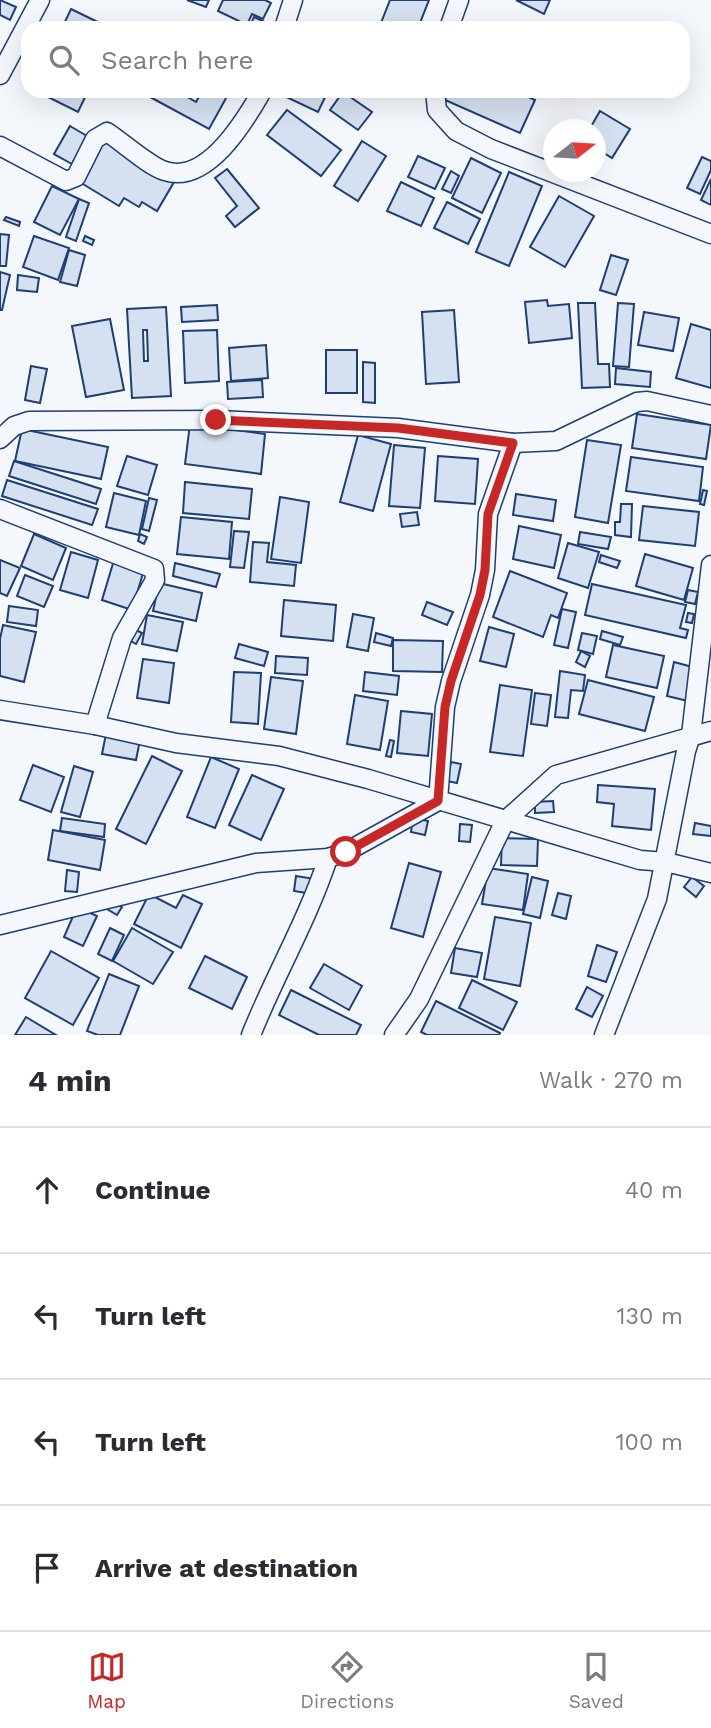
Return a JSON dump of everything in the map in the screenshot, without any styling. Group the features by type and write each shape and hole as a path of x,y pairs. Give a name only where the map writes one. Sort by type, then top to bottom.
{"street":[{"path":"29,21 40,0"},
{"path":"286,21 293,0"},
{"path":"452,21 459,0"},
{"path":"0,75 21,36"},
{"path":"0,146 66,181 76,177 95,139 107,132 163,171 177,173 200,167 222,148 239,130 258,98"},
{"path":"436,98 437,110 456,131 491,149 711,234"},
{"path":"0,439 14,426 29,421 216,420 398,428 513,443 556,441 637,402 647,401 711,415"},
{"path":"438,801 445,707 480,595 485,570 488,514 513,443"},
{"path":"0,509 154,569 155,580 122,638 95,725"},
{"path":"604,1035 657,899 666,862 691,736 711,565"},
{"path":"0,710 95,725 176,743 279,756 368,779 640,860 666,862 711,873"},
{"path":"394,1035 419,999 505,821 555,775 711,731"},
{"path":"0,925 256,863 328,858 346,852 438,801"},
{"path":"251,1035 266,996 318,888 328,858"}],"building":[{"path":"0,0 16,7 10,20 0,15"},
{"path":"187,0 209,0 206,7"},
{"path":"223,0 265,0 271,3 263,19 252,14 249,21 239,21 218,11"},
{"path":"390,0 429,0 421,21 382,21"},
{"path":"516,0 550,0 544,14"},
{"path":"71,9 96,21 65,21"},
{"path":"50,98 85,98 78,112"},
{"path":"152,98 189,98 196,102 198,98 226,98 209,129"},
{"path":"288,98 325,98 318,112"},
{"path":"339,98 352,98 372,112 358,130 330,110"},
{"path":"531,98 535,100 520,133 445,100"},
{"path":"287,110 341,150 321,176 267,135"},
{"path":"600,111 630,129 612,158 606,154 606,119 595,119"},
{"path":"70,126 87,136 72,164 54,154"},
{"path":"102,140 174,182 157,211 142,202 139,207 124,198 119,206 78,181"},
{"path":"362,141 386,156 358,201 334,186"},
{"path":"418,156 445,168 435,189 408,177"},
{"path":"702,157 711,161 711,170 700,194 687,188"},
{"path":"471,158 501,173 482,213 452,198"},
{"path":"227,169 259,208 235,227 226,216 237,206 215,178"},
{"path":"451,171 459,176 451,193 442,189"},
{"path":"509,172 542,186 509,266 476,252"},
{"path":"711,179 711,205 701,200"},
{"path":"401,182 434,198 421,226 387,211"},
{"path":"52,186 79,199 60,235 34,222"},
{"path":"559,196 594,216 565,267 530,247"},
{"path":"79,199 89,203 76,241 66,237"},
{"path":"447,202 480,219 468,244 434,228"},
{"path":"6,217 20,222 19,226 4,220"},
{"path":"0,234 9,235 6,266 0,266"},
{"path":"34,236 69,248 58,280 23,267"},
{"path":"85,236 94,240 92,245 83,241"},
{"path":"69,250 85,255 77,286 60,282"},
{"path":"611,255 628,260 616,295 600,290"},
{"path":"0,272 10,275 2,310 0,310"},
{"path":"18,275 39,278 37,292 17,290"},
{"path":"547,300 548,306 569,304 572,338 529,343 525,302"},
{"path":"578,303 595,303 598,364 609,364 610,387 582,388"},
{"path":"618,303 634,304 629,367 613,366"},
{"path":"217,305 218,320 182,322 181,307"},
{"path":"166,307 171,396 132,398 127,309","holes":["143,330 147,330 148,361 144,361"]},
{"path":"454,310 459,382 426,384 422,312"},
{"path":"644,312 679,318 673,351 638,345"},
{"path":"110,319 124,390 86,397 72,326"},
{"path":"691,324 711,330 711,388 676,378"},
{"path":"217,330 219,381 185,383 183,331"},
{"path":"266,345 268,378 231,381 229,348"},
{"path":"326,350 357,350 357,393 326,393"},
{"path":"363,362 375,363 375,403 363,402"},
{"path":"31,366 47,369 40,403 25,400"},
{"path":"616,368 651,372 650,387 615,384"},
{"path":"262,380 263,397 228,399 227,382"},
{"path":"637,414 711,425 706,459 632,448"},
{"path":"190,424 265,434 261,474 185,464"},
{"path":"22,429 108,447 101,479 15,461"},
{"path":"358,435 391,444 373,511 340,502"},
{"path":"587,440 621,445 608,523 575,517"},
{"path":"394,445 425,448 420,508 389,506"},
{"path":"127,456 157,465 148,495 117,486"},
{"path":"438,456 478,459 475,504 435,501"},
{"path":"631,457 703,467 699,501 626,491"},
{"path":"14,461 101,489 96,504 9,476"},
{"path":"7,480 98,509 92,525 2,496"},
{"path":"185,482 252,489 249,519 183,513"},
{"path":"703,490 707,491 704,505 700,504"},
{"path":"114,493 146,501 139,535 106,527"},
{"path":"516,494 556,500 553,521 513,515"},
{"path":"280,497 309,502 301,563 271,559"},
{"path":"149,498 157,500 149,531 142,529"},
{"path":"621,504 632,504 631,537 615,535 615,522 620,522"},
{"path":"643,506 699,512 695,546 639,540"},
{"path":"417,512 419,525 402,527 400,514"},
{"path":"181,517 232,522 229,559 177,554"},
{"path":"519,526 561,535 554,568 513,559"},
{"path":"234,531 249,532 244,568 230,567"},
{"path":"580,532 611,537 608,549 578,544"},
{"path":"34,534 66,548 53,580 21,566"},
{"path":"140,534 147,537 144,544 138,541"},
{"path":"253,542 269,543 267,562 296,565 294,586 250,582"},
{"path":"568,543 599,552 588,588 558,578"},
{"path":"71,552 98,560 88,598 60,590"},
{"path":"645,554 693,568 684,600 636,586"},
{"path":"601,555 620,561 617,568 599,562"},
{"path":"0,560 20,568 7,596 0,593"},
{"path":"114,560 144,570 132,610 102,600"},
{"path":"175,563 220,574 216,587 173,576"},
{"path":"510,571 567,593 558,618 551,615 543,637 493,617"},
{"path":"25,575 53,586 44,607 17,596"},
{"path":"159,583 202,593 196,621 153,611"},
{"path":"592,584 686,605 680,628 688,630 686,638 585,615"},
{"path":"688,590 698,592 695,604 685,602"},
{"path":"284,600 336,605 333,641 281,636"},
{"path":"427,602 453,612 447,625 422,615"},
{"path":"9,606 38,610 36,626 7,622"},
{"path":"562,609 576,612 568,648 554,645"},
{"path":"688,613 694,614 692,623 686,622"},
{"path":"353,614 374,618 368,651 347,647"},
{"path":"147,615 183,622 177,651 142,644"},
{"path":"3,625 36,632 24,682 0,676 0,639"},
{"path":"489,627 514,634 506,667 480,661"},
{"path":"134,629 142,633 136,644 129,640"},
{"path":"602,631 623,637 620,645 600,639"},
{"path":"376,633 393,638 391,646 374,642"},
{"path":"582,633 597,636 593,654 578,650"},
{"path":"393,640 443,641 442,672 393,671"},
{"path":"239,644 268,652 264,666 235,658"},
{"path":"613,645 664,656 657,688 606,677"},
{"path":"581,651 590,656 585,667 576,662"},
{"path":"276,656 308,658 307,675 275,673"},
{"path":"143,659 174,663 169,703 137,698"},
{"path":"674,662 696,668 688,701 667,696"},
{"path":"560,671 585,675 583,691 571,690 568,718 555,717"},
{"path":"234,672 261,673 258,724 231,722"},
{"path":"365,672 399,676 397,695 363,691"},
{"path":"271,677 303,681 296,734 264,729"},
{"path":"588,680 654,697 645,731 579,714"},
{"path":"500,685 532,690 523,756 490,752"},
{"path":"535,693 551,695 547,726 531,724"},
{"path":"355,695 388,701 380,750 347,744"},
{"path":"401,711 432,714 428,756 397,753"},
{"path":"106,734 140,740 136,760 102,754"},
{"path":"390,740 394,741 391,757 386,756"},
{"path":"152,756 182,771 146,844 116,829"},
{"path":"211,757 239,769 215,828 187,817"},
{"path":"451,762 461,764 457,783 447,781"},
{"path":"33,765 64,777 51,812 20,800"},
{"path":"74,766 93,772 80,817 61,812"},
{"path":"252,775 284,789 261,840 229,825"},
{"path":"598,785 655,789 651,830 612,826 614,804 597,802"},
{"path":"553,801 554,812 535,813 535,802"},
{"path":"62,818 105,824 104,837 60,831"},
{"path":"413,818 428,821 425,835 411,832"},
{"path":"695,823 711,826 711,836 693,834"},
{"path":"460,824 472,825 470,842 459,841"},
{"path":"53,830 105,840 100,870 48,860"},
{"path":"502,838 538,839 537,866 501,865"},
{"path":"409,863 441,872 423,937 391,928"},
{"path":"488,868 528,874 523,910 482,904"},
{"path":"67,870 79,872 77,892 65,891"},
{"path":"296,876 315,879 313,894 294,891"},
{"path":"532,877 548,881 540,918 523,914"},
{"path":"692,877 704,886 696,897 684,887"},
{"path":"558,893 571,896 566,919 552,915"},
{"path":"149,894 176,908 183,895 202,904 181,948 134,924"},
{"path":"111,901 122,907 117,915 107,909"},
{"path":"77,907 97,916 83,946 64,937"},
{"path":"495,917 531,923 520,986 484,979"},
{"path":"110,928 124,935 112,961 98,954"},
{"path":"132,928 173,952 153,984 113,961"},
{"path":"597,945 617,952 606,982 588,976"},
{"path":"455,948 482,953 477,977 451,973"},
{"path":"51,951 99,978 73,1025 25,998"},
{"path":"205,956 247,977 232,1009 189,988"},
{"path":"324,964 362,986 349,1010 310,988"},
{"path":"109,974 139,986 120,1035 98,1035 87,1031"},
{"path":"472,980 517,1002 503,1030 459,1008"},
{"path":"587,987 603,996 592,1017 576,1009"},
{"path":"291,990 361,1025 356,1035 319,1035 279,1015"},
{"path":"436,1001 500,1033 499,1035 427,1035 421,1032"},
{"path":"26,1017 56,1035 15,1035"}],"route":[{"path":"216,420 398,428 513,443 488,514 485,570 480,595 445,707 438,801 346,852"}]}
